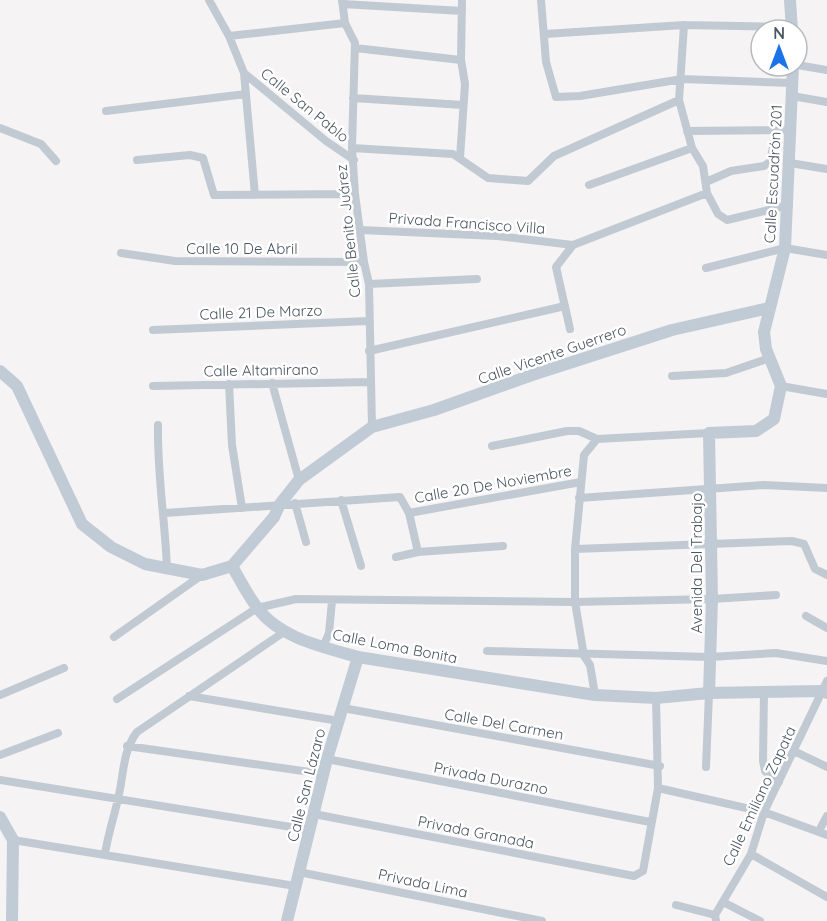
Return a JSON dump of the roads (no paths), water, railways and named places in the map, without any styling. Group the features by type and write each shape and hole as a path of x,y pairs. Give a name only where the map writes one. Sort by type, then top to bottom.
{"street":[{"name":"Calle San Pablo","path":"209,0 229,36 244,73 326,141 354,160"},
{"path":"460,158 465,84 461,60 462,0"},
{"path":"541,0 546,62 556,98 682,79 793,89 827,102"},
{"path":"790,0 791,18"},
{"path":"342,2 462,11"},
{"name":"Calle Benito Juárez","path":"342,2 345,23 355,48 352,148 355,194 369,284 369,382 372,427"},
{"path":"229,36 345,23"},
{"path":"545,34 684,25 749,27"},
{"path":"684,25 679,100 692,148 703,166 707,193 718,214 728,220 789,205"},
{"path":"355,48 461,60"},
{"path":"809,68 827,70"},
{"path":"244,73 255,195"},
{"name":"Calle Escuadrón 201","path":"781,386 770,358 764,332 785,248 794,78"},
{"path":"106,111 246,94"},
{"path":"353,98 464,105"},
{"path":"352,148 453,154 488,178 528,181 554,156 679,100"},
{"path":"0,128 41,144 56,161"},
{"path":"687,131 776,132 790,130"},
{"path":"706,182 731,171 764,166 770,162 776,132"},
{"path":"589,185 692,148"},
{"path":"137,160 190,155 203,158 214,195 355,194"},
{"path":"790,163 827,169"},
{"path":"570,329 556,267 573,244 707,193"},
{"name":"Privada Francisco Villa","path":"360,230 497,236 573,244"},
{"path":"706,268 785,248 827,255"},
{"name":"Calle 10 De Abril","path":"121,253 175,261 364,262"},
{"path":"369,284 477,279"},
{"path":"369,351 565,306"},
{"name":"Calle Vicente Guerrero","path":"232,566 274,517 280,504 299,480 372,427 434,410 532,375 672,330 769,308"},
{"name":"Calle 21 De Marzo","path":"153,330 369,321"},
{"path":"672,375 726,373 770,358"},
{"path":"0,372 16,386 82,524 111,547 145,564 202,575"},
{"name":"Calle Altamirano","path":"153,386 369,382"},
{"path":"272,383 299,480"},
{"path":"229,384 232,445 242,508"},
{"path":"492,446 567,430 579,430 597,439 756,431 774,419 781,386 827,394"},
{"path":"158,425 157,467 165,513 167,568"},
{"name":"Avenida Del Trabajo","path":"709,433 712,599 709,693"},
{"path":"595,695 590,665 584,656 575,602 575,549 584,455 597,439"},
{"name":"Calle 20 De Noviembre","path":"409,513 581,482"},
{"path":"579,498 764,485 827,488"},
{"path":"165,513 400,497 409,513 418,552"},
{"path":"341,500 361,566"},
{"path":"295,503 306,542"},
{"path":"575,549 711,543 798,543 804,544 815,569 827,575"},
{"path":"396,557 418,552 503,546"},
{"path":"114,636 202,575 232,566"},
{"name":"Calle Loma Bonita","path":"232,566 257,608 284,632 358,657 595,695 656,698 709,693 826,688"},
{"path":"117,699 257,608 296,599 575,602 776,595"},
{"path":"323,647 329,633 333,601"},
{"path":"806,616 827,628"},
{"path":"105,854 108,829 118,799 127,746 137,732 284,632"},
{"path":"487,651 584,656 710,657 776,653 827,661"},
{"name":"Calle San Lázaro","path":"287,921 327,759 358,657"},
{"path":"0,695 64,668"},
{"name":"Calle Emiliano Zapata","path":"716,918 751,854 765,812 826,688"},
{"path":"764,692 763,761 765,771 779,782"},
{"path":"706,766 709,693"},
{"path":"189,696 339,721"},
{"path":"650,822 658,788 660,766 656,698"},
{"name":"Calle Del Carmen","path":"343,708 660,766"},
{"path":"0,755 58,733"},
{"path":"127,746 324,774"},
{"path":"794,751 827,767"},
{"name":"Privada Durazno","path":"327,759 650,822"},
{"path":"0,780 310,830"},
{"path":"658,788 765,812 823,833 827,816"},
{"name":"Privada Granada","path":"314,814 634,876 643,871 650,822"},
{"path":"0,817 13,840 12,921"},
{"path":"13,840 296,886"},
{"path":"751,854 827,897"},
{"name":"Privada Lima","path":"299,872 542,921"},
{"path":"723,902 760,921"},
{"path":"676,905 716,918"}]}
